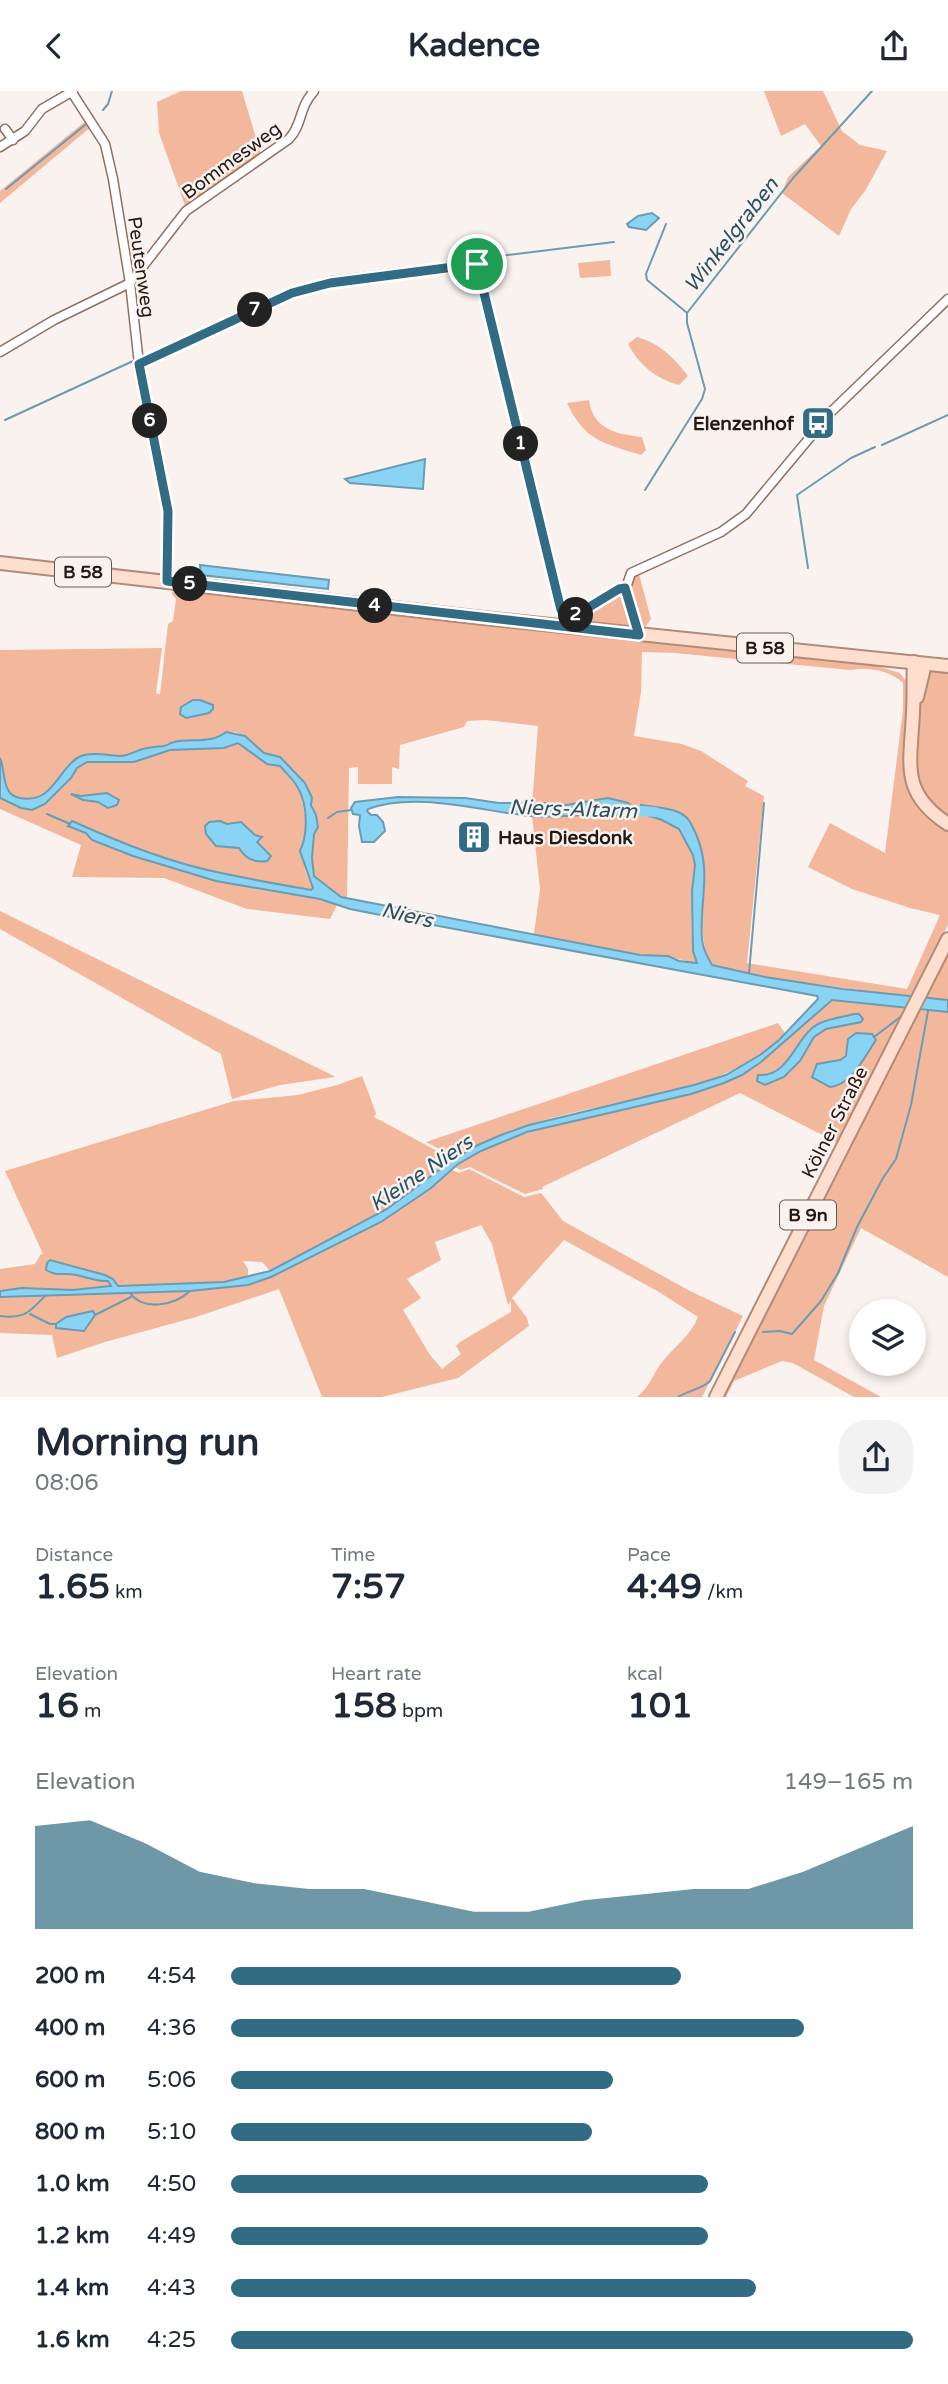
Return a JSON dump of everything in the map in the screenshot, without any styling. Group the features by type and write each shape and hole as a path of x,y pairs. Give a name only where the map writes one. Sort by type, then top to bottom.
{"main road":[{"name":"B 58","path":"0,563 639,635 948,666"},
{"path":"890,660 912,682"},
{"path":"913,711 912,682 920,663"},
{"path":"920,663 909,764 912,783 928,809 946,823"},
{"name":"Kölner Straße","path":"716,1397 948,939"}],"street":[{"name":"Peutenweg","path":"72,91 106,147 130,283 139,364 168,511 167,581"},
{"path":"0,147 25,131 42,109 72,91"},
{"name":"Bommesweg","path":"130,283 186,211 289,139 297,130 304,103 314,91"},
{"path":"5,129 13,140"},
{"path":"139,364 292,293 330,283 477,264 561,610 576,615 625,588"},
{"path":"0,352 54,320 130,283"},
{"path":"639,635 625,588 631,573 721,532 746,514 832,411 948,299"}],"shaded area":[{"path":"181,91 242,91 262,158 187,211 159,133 157,102"},
{"path":"764,91 823,91 842,131 860,145 887,151 865,191 851,209 839,236 782,193 788,177 821,146 805,124 781,136"},
{"path":"88,119 92,126 0,203 0,191"},
{"path":"610,260 611,276 580,278 578,263"},
{"path":"637,337 666,352 688,376 679,385 649,370 628,344"},
{"path":"589,400 591,410 600,424 614,432 642,437 646,450 641,455 596,439 588,433 567,403"},
{"path":"638,570 651,619 639,635 864,662 900,673 908,684 905,765 948,829 948,925 911,997 765,977 712,965 703,934 705,869 702,853 687,820 668,809 641,806 641,813 672,825 689,845 695,861 692,940 698,963 616,951 534,934 540,889 532,816 608,813 627,816 608,798 566,805 532,805 538,726 486,720 467,721 464,727 400,745 399,769 392,767 392,784 358,784 358,767 349,768 347,899 314,876 312,858 316,815 305,783 280,757 264,753 245,736 235,732 226,732 219,738 174,742 139,750 127,756 84,755 65,769 46,793 32,798 17,798 5,787 0,758 0,650 162,648 156,693 160,694 168,624 173,621 176,599 172,594 173,588 269,601 346,603 581,629 593,607 619,589","holes":["642,652 850,670 871,669 892,675 903,683 903,710 885,853 830,823 808,867 852,889 940,915 907,989 747,963 764,796 745,786 748,781 701,751 682,744 634,736 641,692"]},
{"path":"935,671 948,672 948,818 925,797 914,773 916,729 924,684 926,675"},
{"path":"238,743 267,764 280,766 300,791 307,826 303,856 305,870 313,888 311,890 201,868 127,844 72,821 92,840 158,864 216,881 320,899 337,905 330,919 247,909 164,878 72,877 81,845 0,809 0,798 21,808 42,805 63,787 77,768 87,762 134,762 170,750 224,748"},
{"path":"0,911 335,1077 280,1085 232,1099 221,1054 0,929"},
{"path":"948,954 948,1000 925,999"},
{"path":"832,1000 906,1008 840,1144 740,1093 542,1187 543,1189 525,1194 470,1167 460,1170 455,1167 482,1150 524,1134 666,1101 723,1083 754,1067","holes":["854,1014 860,1022 826,1029 814,1037 800,1061 757,1081 759,1075 769,1074 783,1065 811,1029 826,1021","856,1033 872,1034 876,1040 812,1077 823,1063 846,1056 848,1039"]},
{"path":"919,1010 948,1012 948,1277 861,1228 824,1306 814,1360 881,1397 854,1397 793,1363 782,1361 734,1381 726,1397 720,1397 851,1136"},
{"path":"778,1023 785,1033 771,1046 742,1066 709,1080 522,1127 472,1148 449,1163 443,1161 441,1150 426,1142"},
{"path":"362,1076 376,1113 374,1117 439,1152 441,1162 445,1166 387,1209 270,1271 262,1262 243,1261 248,1269 248,1278 224,1282 115,1284 99,1289 0,1291 0,1269 35,1264 43,1254 5,1171 234,1101 298,1095"},
{"path":"469,1169 524,1197 541,1193 563,1221 690,1291 743,1316 702,1397 637,1397 698,1317 659,1292 564,1240 512,1298 527,1318 529,1326 458,1378 382,1397 322,1397 279,1289 196,1317 57,1358 52,1335 0,1333 0,1297 190,1291 248,1285 271,1277 381,1222 431,1188 452,1170 459,1173","holes":["481,1225 492,1244 508,1305 511,1301 511,1312 460,1342 456,1346 461,1354 442,1369 430,1355 403,1310 421,1298 407,1279 441,1260 435,1242"]}],"water":[{"path":"652,213 659,218 646,230 629,227 627,224 638,216"},
{"path":"425,459 423,489 350,483 345,479"},
{"path":"200,565 329,580 328,589 201,575"},
{"path":"193,700 213,705 213,709 209,713 186,718 180,714 181,707"},
{"name":"Niers","path":"226,732 245,736 264,753 280,757 305,783 312,798 311,805 318,827 314,834 312,858 314,876 341,897 640,955 668,956 679,961 697,963 693,951 693,855 679,829 641,813 641,805 665,808 687,818 700,846 704,873 702,939 712,965 765,977 843,989 948,1000 948,1012 832,1000 761,1062 742,1075 691,1094 527,1132 481,1151 458,1164 431,1188 381,1222 271,1277 248,1285 190,1291 0,1297 0,1291 22,1288 73,1290 111,1286 108,1281 49,1272 46,1270 50,1260 105,1275 113,1279 118,1286 224,1282 270,1271 387,1209 451,1161 501,1135 529,1125 726,1075 779,1040 818,999 817,996 406,920 350,909 320,899 216,881 133,856 92,840 86,833 68,826 72,821 128,845 186,865 311,890 313,888 300,851 306,820 304,803 298,788 280,766 267,764 238,743 224,748 170,750 134,762 87,762 77,768 71,778 45,804 32,810 0,798 0,758 10,792 20,798 31,798 48,791 72,762 84,755 122,756 174,742 214,738"},
{"path":"107,793 119,800 117,805 108,808 71,794 81,796"},
{"path":"398,797 465,798 499,803 566,805 608,798 628,803 632,807 632,813 628,816 603,814 542,817 427,802 387,804 367,811 371,815 377,815 383,822 385,831 374,842 362,842 360,815 353,814 351,808 355,802"},
{"path":"220,821 227,824 241,822 255,835 262,837 257,842 271,856 267,861 258,861 247,857 239,848 216,846 206,834 205,826 209,822"},
{"path":"859,1014 863,1019 861,1022 826,1029 814,1037 800,1061 784,1077 765,1085 757,1081 758,1075 776,1071 783,1065 815,1026"},
{"path":"856,1033 872,1034 876,1040 851,1076 830,1087 812,1077 817,1064 840,1060 846,1056 848,1039"},
{"path":"93,1311 95,1315 84,1331 56,1328 56,1324 66,1317"}],"waterway":[{"path":"103,110 112,91"},
{"name":"Winkelgraben","path":"645,490 702,399 705,389 687,323 687,313 794,177 872,91"},
{"path":"6,189 85,125"},
{"path":"666,224 646,274 647,280 686,312"},
{"name":"Winkelgraben","path":"241,312 293,288 329,277 614,242"},
{"name":"Winkelgraben","path":"5,420 133,361"},
{"path":"882,445 948,415"},
{"path":"808,568 797,495 851,458 875,447"},
{"path":"749,973 764,803"},
{"name":"Niers-Altarm","path":"619,809 655,812"},
{"path":"328,818 337,812 351,810"},
{"path":"47,814 70,824"},
{"path":"763,1332 780,1331 792,1334 821,1301 838,1273 857,1227 896,1159 911,1105 928,1011"},
{"path":"874,1037 903,1015"},
{"path":"130,1293 143,1303 160,1304 176,1300 190,1291"},
{"path":"0,1316 15,1317 26,1313 45,1296"},
{"path":"95,1315 131,1297"},
{"path":"30,1314 50,1324 56,1324"},
{"path":"678,1397 710,1381 735,1332"}],"place":[{"name":"Elenzenhof","path":"818,423"},
{"name":"Haus Diesdonk","path":"474,837"}],"route":[{"path":"477,264 561,610 576,615 625,588 639,635 167,581 168,511 139,364 292,293 330,283 477,264"}],"water label":[{"name":"Kleine Niers","path":"421,1173"}]}
